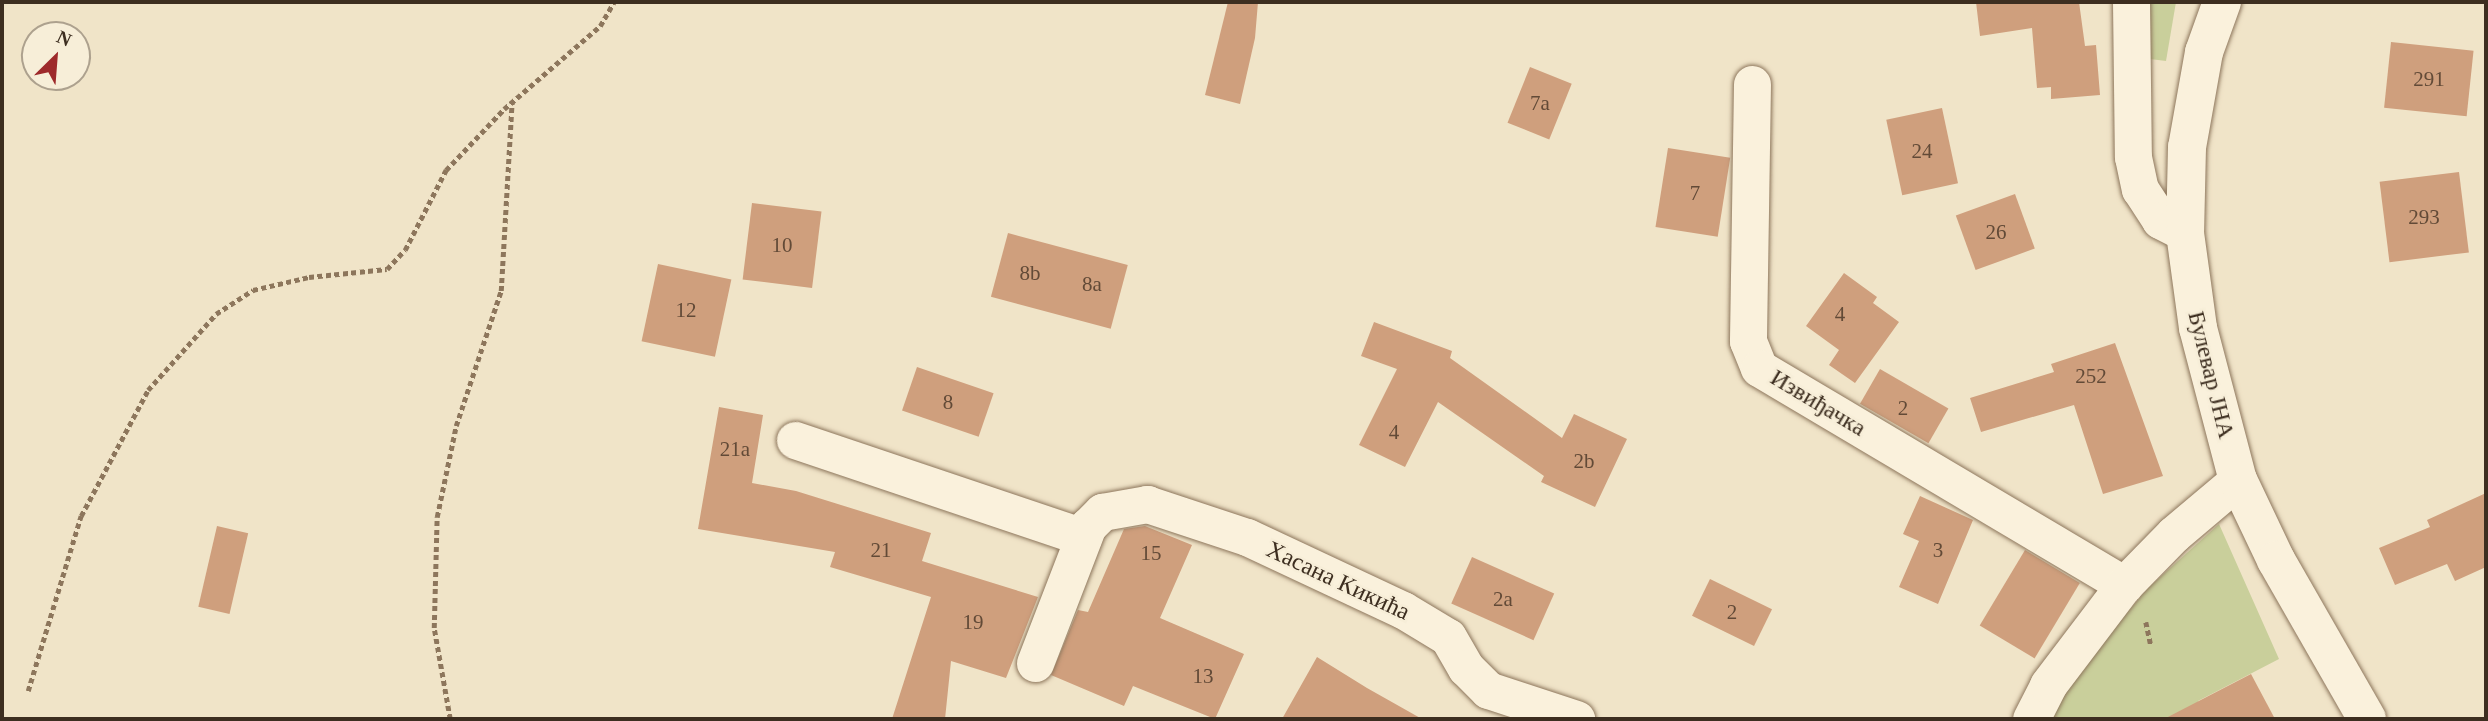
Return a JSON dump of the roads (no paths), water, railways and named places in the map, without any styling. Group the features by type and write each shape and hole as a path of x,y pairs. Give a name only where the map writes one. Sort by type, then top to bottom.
{"main road":[{"name":"Булевар ЈНА","path":"2222,2 2193,100 2185,233 2198,328 2238,480 2276,560 2367,719"}],"street":[{"path":"2131,2 2133,157 2140,189 2160,220 2185,233"},
{"name":"Извиђачка","path":"1752,83 1748,341 1759,368 2124,585"},
{"path":"795,440 1083,537"},
{"path":"2031,719 2048,685 2124,585 2174,534 2238,480"},
{"name":"Хасана Кикића","path":"1035,663 1083,537 1102,512 1147,504 1247,537 1437,629 1488,690 1576,719"}]}
